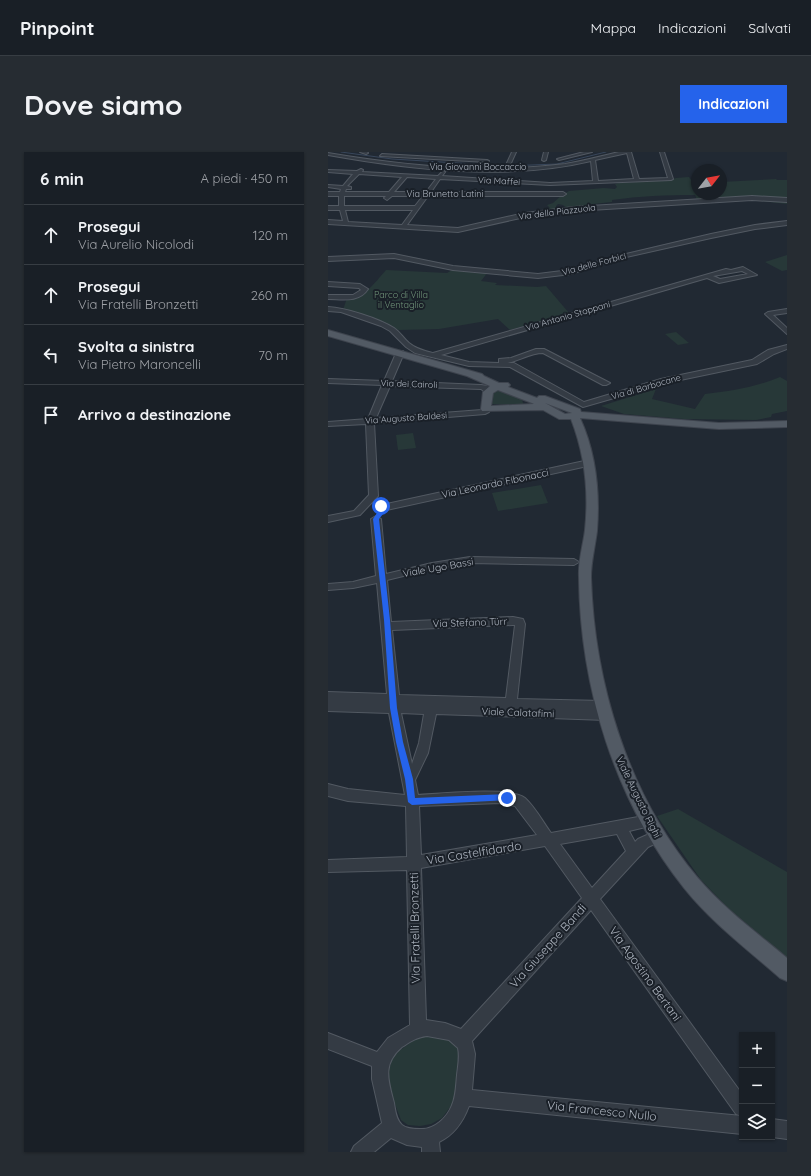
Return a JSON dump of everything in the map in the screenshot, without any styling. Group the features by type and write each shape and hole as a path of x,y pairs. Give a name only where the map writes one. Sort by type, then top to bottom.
{"main road":[{"path":"329,334 402,353 411,357 425,356 471,374 509,385 573,413 669,423 674,425 738,426 787,424"},
{"path":"484,378 497,386 546,407 561,416 573,413"},
{"path":"509,385 497,386 488,392 485,410 546,407"},
{"name":"Viale Augusto Righi","path":"573,413 582,435 582,442 589,463 592,490 593,507 585,574 589,635 605,710 619,755 649,821 689,880 702,895 787,971"},
{"name":"Viale Augusto Righi","path":"561,416 582,442"}],"street":[{"path":"426,158 432,152"},
{"path":"453,160 459,152"},
{"path":"514,152 507,162 515,162"},
{"path":"544,160 546,152"},
{"path":"537,161 552,160 578,153 590,152"},
{"path":"628,152 637,181"},
{"name":"Via Giovanni Boccaccio","path":"328,154 348,158 380,157 446,168 509,168 565,165 628,152"},
{"name":"Via Maffei","path":"329,171 550,184 671,179 662,152"},
{"path":"482,161 485,156"},
{"path":"346,223 341,208 341,194 344,188 358,173 380,157 490,161"},
{"path":"329,171 348,158"},
{"path":"593,160 596,182"},
{"path":"540,167 555,194"},
{"path":"403,227 446,168"},
{"path":"509,168 522,194"},
{"path":"376,225 389,194 405,176"},
{"path":"328,186 389,194"},
{"name":"Via Brunetto Latini","path":"328,194 563,194"},
{"name":"Via della Piazzuola","path":"328,222 461,230 518,216 574,209 752,198 787,200"},
{"path":"328,208 341,208 380,213 417,208"},
{"name":"Via delle Forbici","path":"328,259 392,256 453,268 538,276 571,272 611,259 711,236 755,227 787,223"},
{"name":"Via Antonio Stoppani","path":"425,356 707,277 742,269 754,275 719,281 707,277"},
{"name":"Via Antonio Stoppani","path":"707,277 728,270"},
{"path":"328,284 360,286 365,288 365,290 355,297 328,297"},
{"path":"331,309 353,313 386,327 408,346 425,356 469,364 499,364 512,362 536,351 544,351 606,383"},
{"path":"787,311 768,314 787,332"},
{"name":"Via di Barbacane","path":"512,362 579,404 587,405 664,381 754,362 771,352 787,347"},
{"path":"328,519 357,513 376,519 382,508 374,496 369,425 386,383 402,353"},
{"path":"484,378 488,385 488,392"},
{"name":"Via dei Cairoli","path":"328,381 481,387 485,388 488,392"},
{"name":"Via Augusto Baldesi","path":"328,424 485,410"},
{"name":"Via Leonardo Fibonacci","path":"382,508 589,463"},
{"path":"357,513 374,496"},
{"name":"Via Fratelli Bronzetti","path":"376,519 393,703 409,779 412,802 418,1029"},
{"path":"585,574 576,566 574,562 577,556 587,550"},
{"name":"Viale Ugo Bassi","path":"328,587 353,585 432,566 470,560 574,562"},
{"name":"Via Stefano Türr","path":"387,626 519,622 511,702"},
{"name":"Viale Calatafimi","path":"328,697 393,703 605,710"},
{"name":"Viale Calatafimi","path":"431,704 511,702 605,710"},
{"name":"Viale Calatafimi","path":"328,706 393,703"},
{"path":"409,779 419,762 431,704"},
{"path":"328,790 371,798 412,802"},
{"name":"Via Agostino Bertani","path":"412,802 500,797 514,799 523,805 739,1104"},
{"name":"Via Castelfidardo","path":"328,866 414,863 649,821"},
{"path":"620,827 634,852"},
{"name":"Via Giuseppe Bandi","path":"462,1040 634,852 643,843 658,836"},
{"path":"427,1028 440,1030 462,1040 468,1057 462,1097 460,1108 448,1126 437,1134 430,1145 398,1132 392,1126 381,1083 380,1072 382,1062 389,1050 418,1029 427,1028"},
{"path":"328,1041 382,1062"},
{"name":"Via Francesco Nullo","path":"462,1097 739,1125"},
{"path":"360,1152 392,1126"},
{"path":"775,1128 787,1130"}],"green space":[{"path":"689,177 691,180 691,195 612,200 612,202 593,204 594,206 568,209 563,205 558,204 556,206 557,211 548,212 546,209 550,208 547,205 553,203 569,191 604,188 615,189 617,187 615,184 619,183 670,180"},
{"path":"776,179 787,180 787,204 752,200 727,200 727,182"},
{"path":"787,255 787,270 782,271 765,262"},
{"name":"Parco di Villa il Ventaglio","path":"454,269 488,272 481,281 497,283 495,285 546,286 569,313 510,330 498,319 439,329 399,330 343,310 347,298 360,294 370,288 386,270 447,273"},
{"path":"676,332 689,343 678,345 665,334"},
{"path":"780,377 787,381 787,411 772,414 771,417 756,420 684,419 624,414 601,406 656,389 652,399 695,409 705,394 744,388"},
{"path":"497,390 521,398 524,405 490,404 492,392"},
{"path":"413,433 416,448 398,450 396,435"},
{"path":"541,485 548,503 498,511 492,493"},
{"path":"678,809 787,872 787,958 729,909 701,880 657,816"},
{"path":"421,1035 447,1038 456,1045 459,1054 453,1103 442,1118 431,1124 420,1126 408,1125 401,1120 387,1078 392,1059 399,1051"}],"waterway":[{"path":"341,152 392,159 507,166 557,164 606,152"}],"route":[{"path":"381,506 382,508 380,514 376,519 384,588 394,708 409,779 412,802 500,797 507,798"}]}
